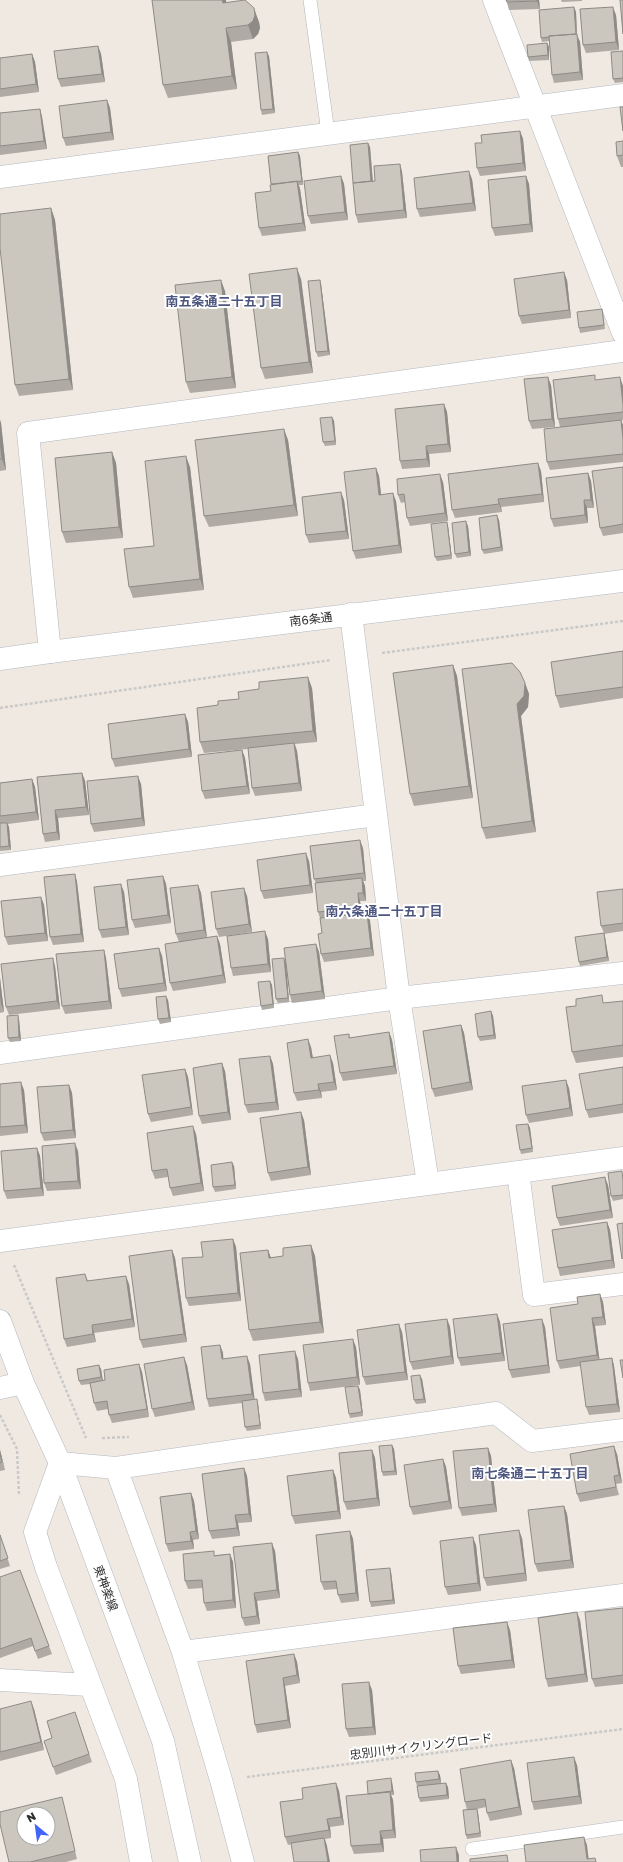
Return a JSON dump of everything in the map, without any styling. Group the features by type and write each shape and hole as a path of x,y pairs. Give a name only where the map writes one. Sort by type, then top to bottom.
{"street":[{"path":"494,0 535,105 615,292 623,333"},
{"path":"0,177 535,105 623,95"},
{"path":"50,652 28,433 623,351"},
{"name":"南6条通","path":"0,659 623,581"},
{"path":"351,614 399,998 428,1183"},
{"path":"0,865 376,815"},
{"path":"0,1053 399,998 623,973"},
{"path":"2,1241 623,1158"},
{"path":"518,1172 534,1295 623,1284"},
{"name":"東神楽線","path":"0,1320 23,1383 60,1463 163,1741 190,1862"},
{"path":"0,1388 23,1383"},
{"path":"141,1862 126,1779 89,1685 46,1567 35,1532 60,1463 116,1468 496,1413 532,1441 623,1430"},
{"path":"116,1468 183,1652 221,1780 243,1862"},
{"path":"183,1652 623,1595"},
{"path":"0,1680 89,1685"}],"lane":[{"path":"310,0 328,133"},
{"path":"472,1849 623,1827"}],"path":[{"path":"0,708 356,656 623,621"},
{"path":"2,1241 86,1439"},
{"path":"0,1416 16,1449"},
{"name":"忠別川サイクリングロード","path":"221,1780 623,1729"}],"building":[{"path":"152,0 222,0 223,3 245,0 254,8 255,15 253,21 248,25 226,28 232,76 163,85"},
{"path":"506,0 537,0 537,1 507,2"},
{"path":"620,0 623,0 623,34"},
{"path":"574,7 576,34 541,38 539,10"},
{"path":"613,7 616,42 583,45 580,9"},
{"path":"577,34 580,72 552,75 549,36"},
{"path":"547,43 548,55 528,57 527,45"},
{"path":"98,46 102,74 58,79 54,51"},
{"path":"623,51 623,78 613,79 611,52"},
{"path":"267,52 273,109 261,110 255,53"},
{"path":"32,54 36,84 0,89 0,58"},
{"path":"107,100 111,132 63,138 59,106"},
{"path":"620,107 623,107 623,131"},
{"path":"40,109 44,141 0,146 0,113"},
{"path":"520,131 523,163 477,168 475,143 482,143 481,135"},
{"path":"623,141 623,155 617,156 616,142"},
{"path":"368,143 371,181 353,183 350,145"},
{"path":"298,152 302,181 271,184 268,156"},
{"path":"400,164 404,210 356,215 353,183 375,181 374,166"},
{"path":"469,171 473,203 417,209 414,178"},
{"path":"341,176 345,212 308,216 304,181"},
{"path":"526,176 530,224 492,228 488,180"},
{"path":"297,181 303,223 259,228 255,193 271,191 270,185"},
{"path":"51,208 69,379 15,385 0,248 0,214"},
{"path":"297,268 309,362 261,368 249,274"},
{"path":"564,272 569,310 519,316 514,279"},
{"path":"221,280 232,377 186,382 175,285"},
{"path":"320,280 328,351 316,352 308,281"},
{"path":"602,309 604,325 579,328 577,312"},
{"path":"595,375 595,380 620,377 623,412 558,419 553,380"},
{"path":"548,377 552,419 529,421 524,379"},
{"path":"444,404 448,444 426,446 427,459 400,461 395,409"},
{"path":"332,417 335,441 323,442 320,418"},
{"path":"621,420 623,454 547,462 544,429"},
{"path":"284,429 294,505 204,516 195,440"},
{"path":"0,440 2,459 0,459"},
{"path":"112,452 119,527 62,532 55,458"},
{"path":"186,456 200,579 129,587 124,549 154,546 145,461"},
{"path":"538,463 542,494 498,499 499,504 452,510 448,474"},
{"path":"623,467 623,524 600,528 592,471"},
{"path":"376,468 379,495 393,493 399,545 353,551 344,472"},
{"path":"588,473 591,500 584,500 585,515 551,519 546,478"},
{"path":"440,474 445,513 407,518 404,494 398,495 397,479"},
{"path":"341,492 346,531 306,535 302,497"},
{"path":"497,515 501,547 482,550 479,518"},
{"path":"466,521 469,552 455,554 452,523"},
{"path":"447,522 451,555 435,557 431,524"},
{"path":"623,651 623,687 556,696 551,662"},
{"path":"512,663 520,672 525,683 524,696 517,704 532,821 482,828 462,669"},
{"path":"453,665 469,786 410,794 393,673"},
{"path":"308,677 313,731 200,742 197,708 218,705 218,701 239,699 238,692 259,689 259,682"},
{"path":"185,714 189,749 112,759 108,724"},
{"path":"294,743 299,783 252,788 248,748"},
{"path":"242,750 247,786 202,791 198,755"},
{"path":"82,773 86,807 55,810 57,832 43,834 37,777"},
{"path":"138,776 142,818 91,824 87,781"},
{"path":"32,779 36,812 0,816 0,783"},
{"path":"0,823 7,823 9,846 0,847"},
{"path":"360,840 364,873 314,879 310,846"},
{"path":"306,853 310,885 261,891 257,860"},
{"path":"75,874 81,934 50,937 44,877"},
{"path":"163,876 168,915 132,920 127,880"},
{"path":"362,878 363,893 358,893 359,908 318,912 315,883"},
{"path":"121,884 126,927 99,930 94,887"},
{"path":"198,885 204,930 176,934 170,888"},
{"path":"244,888 249,924 216,929 211,892"},
{"path":"623,889 623,923 601,926 597,892"},
{"path":"41,897 45,933 5,937 1,901"},
{"path":"367,913 371,948 321,954 318,934 322,933 320,918"},
{"path":"265,931 268,964 231,968 227,936"},
{"path":"604,933 607,957 579,962 575,937"},
{"path":"217,936 223,975 170,983 165,944"},
{"path":"316,944 322,991 290,995 284,948"},
{"path":"159,948 164,983 119,989 114,954"},
{"path":"104,950 109,1001 62,1006 56,954"},
{"path":"53,958 57,1001 6,1007 1,964"},
{"path":"284,958 288,998 276,999 272,959"},
{"path":"270,981 273,1004 261,1006 258,982"},
{"path":"602,995 603,1003 623,1001 623,1045 572,1052 566,1007 576,1006 576,999"},
{"path":"166,996 169,1018 158,1019 156,997"},
{"path":"491,1011 494,1035 478,1037 475,1014"},
{"path":"18,1015 19,1037 8,1038 7,1016"},
{"path":"461,1025 470,1082 432,1089 423,1031"},
{"path":"389,1032 394,1066 340,1073 334,1036 349,1034 349,1038"},
{"path":"308,1039 311,1058 330,1055 334,1082 318,1084 319,1090 294,1093 287,1043"},
{"path":"270,1056 276,1102 245,1105 239,1059"},
{"path":"222,1063 228,1112 199,1116 193,1068"},
{"path":"623,1067 623,1104 586,1110 579,1074"},
{"path":"185,1069 191,1107 148,1114 142,1075"},
{"path":"566,1080 570,1108 526,1115 522,1086"},
{"path":"21,1082 25,1125 0,1127 0,1084"},
{"path":"69,1085 73,1130 41,1133 37,1087"},
{"path":"301,1112 308,1167 268,1173 260,1118"},
{"path":"528,1124 532,1148 520,1150 516,1125"},
{"path":"193,1126 201,1183 170,1188 167,1169 152,1171 147,1133"},
{"path":"75,1143 78,1181 44,1183 42,1146"},
{"path":"37,1148 41,1188 4,1191 1,1151"},
{"path":"232,1162 235,1185 213,1187 211,1165"},
{"path":"622,1171 623,1195 611,1196 608,1173"},
{"path":"605,1177 610,1210 557,1218 552,1186"},
{"path":"607,1222 612,1260 558,1268 552,1230"},
{"path":"623,1223 623,1258 622,1259 617,1224"},
{"path":"233,1239 238,1293 186,1298 182,1258 203,1257 201,1242"},
{"path":"311,1245 320,1322 249,1330 240,1253 268,1250 269,1258 283,1256 283,1248"},
{"path":"172,1250 184,1334 140,1340 129,1256"},
{"path":"85,1274 87,1281 126,1276 132,1319 92,1325 93,1334 64,1339 56,1278"},
{"path":"600,1294 603,1317 592,1318 597,1355 557,1361 550,1308 578,1304 577,1297"},
{"path":"497,1314 502,1353 458,1358 453,1319"},
{"path":"447,1319 451,1356 410,1362 405,1324"},
{"path":"542,1319 548,1365 509,1370 503,1324"},
{"path":"399,1324 405,1372 363,1377 357,1330"},
{"path":"353,1339 357,1377 308,1383 303,1345"},
{"path":"220,1345 222,1359 247,1356 252,1394 207,1399 201,1347"},
{"path":"295,1351 299,1389 263,1393 259,1355"},
{"path":"184,1357 192,1402 152,1409 144,1364"},
{"path":"612,1358 617,1404 586,1407 580,1362"},
{"path":"620,1360 623,1360 623,1378"},
{"path":"139,1364 147,1409 109,1415 107,1401 94,1403 90,1383 105,1380 104,1370"},
{"path":"99,1365 101,1377 79,1381 77,1369"},
{"path":"420,1375 424,1399 414,1400 411,1376"},
{"path":"358,1386 362,1412 349,1414 345,1387"},
{"path":"257,1399 260,1425 245,1427 242,1401"},
{"path":"392,1445 395,1471 382,1472 379,1446"},
{"path":"614,1446 619,1475 614,1476 616,1487 577,1494 570,1454"},
{"path":"488,1448 494,1504 459,1508 453,1451"},
{"path":"372,1450 377,1498 344,1502 339,1453"},
{"path":"443,1459 449,1501 410,1507 404,1465"},
{"path":"244,1468 249,1514 235,1515 237,1528 209,1531 202,1474"},
{"path":"333,1470 338,1511 292,1516 287,1476"},
{"path":"191,1493 196,1531 190,1532 191,1541 166,1544 160,1497"},
{"path":"564,1506 571,1560 535,1564 528,1510"},
{"path":"519,1530 525,1573 484,1578 479,1535"},
{"path":"350,1531 356,1593 338,1595 336,1581 321,1582 316,1535"},
{"path":"0,1535 8,1558 0,1561"},
{"path":"473,1537 478,1583 445,1587 440,1541"},
{"path":"272,1543 277,1590 254,1593 257,1616 242,1618 233,1547"},
{"path":"214,1551 214,1556 230,1554 233,1600 204,1603 202,1580 185,1581 183,1554"},
{"path":"390,1568 393,1600 370,1602 366,1570"},
{"path":"20,1570 49,1646 35,1651 31,1638 0,1649 0,1577"},
{"path":"623,1608 623,1675 592,1679 585,1612"},
{"path":"577,1612 585,1674 546,1679 538,1618"},
{"path":"507,1622 512,1660 458,1666 453,1628"},
{"path":"294,1654 297,1675 283,1678 288,1720 255,1725 246,1661"},
{"path":"369,1682 373,1727 346,1729 342,1684"},
{"path":"31,1701 41,1742 0,1752 0,1709"},
{"path":"75,1712 89,1754 53,1767 44,1741 52,1738 47,1721"},
{"path":"574,1757 579,1796 532,1802 527,1763"},
{"path":"511,1760 519,1807 487,1813 485,1799 465,1802 460,1769"},
{"path":"438,1771 439,1779 416,1782 415,1773"},
{"path":"391,1778 392,1791 368,1794 367,1781"},
{"path":"336,1783 341,1817 327,1819 329,1830 285,1837 280,1802 303,1799 302,1788"},
{"path":"446,1783 447,1795 419,1798 417,1786"},
{"path":"390,1792 393,1830 380,1831 381,1844 351,1846 346,1796"},
{"path":"62,1797 75,1851 30,1862 9,1862 0,1824 0,1812 16,1808 16,1846 56,1846 56,1806 25,1806"},
{"path":"477,1809 480,1833 466,1835 463,1810"},
{"path":"584,1837 587,1859 595,1858 596,1862 526,1862 524,1845"},
{"path":"324,1838 328,1862 294,1862 291,1843"},
{"path":"456,1847 457,1862 421,1862 420,1850"},
{"path":"507,1855 508,1862 470,1862 470,1859"}],"district":[{"name":"南五条通二十五丁目","path":"224,301"},
{"name":"南六条通二十五丁目","path":"384,911"},
{"name":"南七条通二十五丁目","path":"530,1473"}]}
